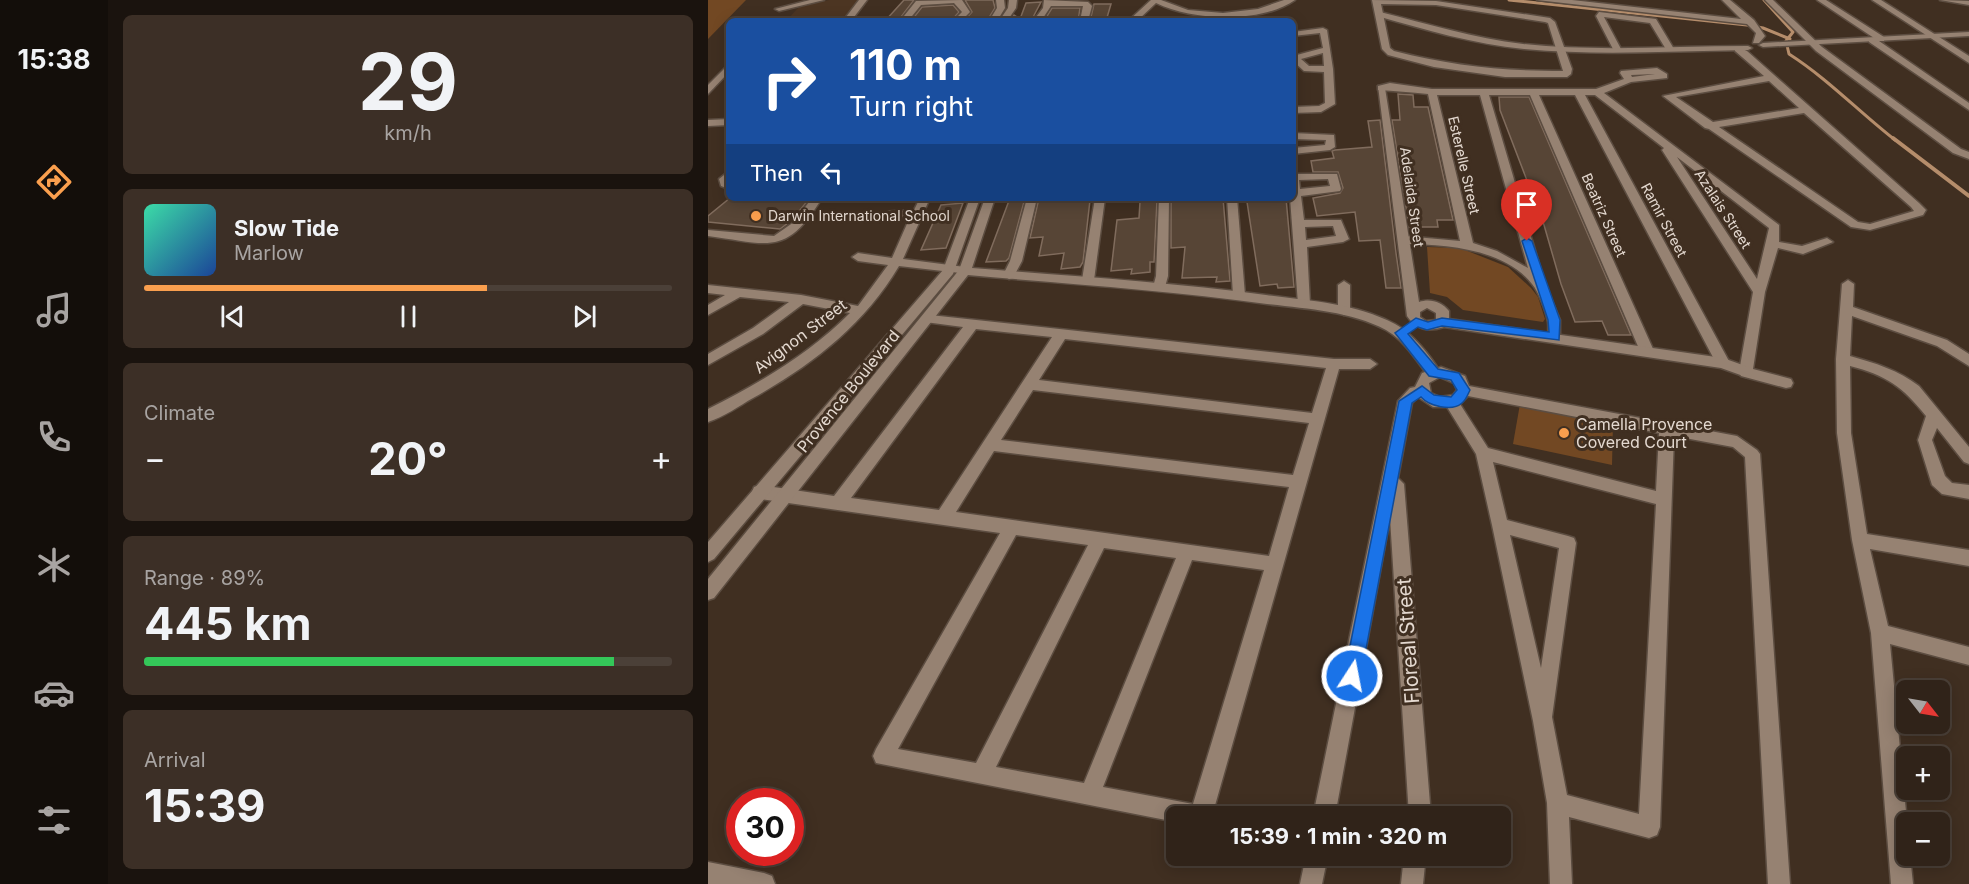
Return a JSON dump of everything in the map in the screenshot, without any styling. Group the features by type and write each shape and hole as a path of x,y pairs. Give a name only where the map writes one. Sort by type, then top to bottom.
{"street":[{"path":"788,0 777,12 820,0"},
{"path":"849,18 863,0"},
{"path":"906,18 919,3 957,0 966,12 957,18"},
{"path":"995,18 1001,8 1000,0"},
{"path":"1005,18 1012,8 1013,0"},
{"path":"1135,18 1156,0 1180,10 1215,14 1253,11 1291,0"},
{"path":"1541,0 1567,1 1751,23"},
{"path":"1726,0 1760,32 1760,43"},
{"path":"1769,0 1812,43 1957,151 1969,156"},
{"path":"1821,0 1969,107"},
{"path":"1876,0 1969,60"},
{"path":"1944,0 1969,3"},
{"path":"1377,1 1436,3 1547,20 1551,22 1561,49 1568,69 1567,74 1561,76 1505,74 1434,64 1391,53 1386,49 1377,1"},
{"path":"1039,18 1048,2 1085,4 1088,6 1085,18"},
{"path":"1380,14 1443,33 1481,41 1561,49 1743,48 1804,110 1915,205 1920,210 1918,213 1870,227 1855,225 1708,126 1668,96 1770,78"},
{"path":"1617,49 1600,16 1602,14 1653,21 1670,49"},
{"path":"1296,34 1323,30 1329,69 1330,104 1321,109 1296,110"},
{"path":"1743,48 1743,43 1812,43 1969,34"},
{"path":"1296,58 1327,49"},
{"path":"1296,59 1307,69 1329,69"},
{"path":"708,91 726,70"},
{"path":"1432,92 1597,92 1630,80"},
{"name":"Adelaida Street","path":"1415,316 1381,88 1390,86 1432,92"},
{"path":"1483,91 1539,284 1554,320 1555,337"},
{"name":"Ramir Street","path":"1578,91 1723,363"},
{"name":"Esterelle Street","path":"1432,92 1467,244"},
{"name":"Beatriz Street","path":"1533,92 1647,351"},
{"path":"1597,92 1775,227 1773,244 1759,292 1746,372"},
{"path":"1708,126 1804,110"},
{"path":"708,123 726,122"},
{"path":"1296,136 1331,136 1330,147 1296,151"},
{"name":"Azalais Street","path":"1662,142 1759,292"},
{"path":"1296,177 1333,176 1336,189 1296,193"},
{"path":"708,233 777,239 803,220 815,201"},
{"name":"Avignon Street","path":"708,416 753,391 806,356 861,311 896,262 923,201"},
{"name":"Provence Boulevard","path":"708,554 949,271 974,201"},
{"name":"Provence Boulevard","path":"708,592 930,319 965,272 989,201"},
{"path":"1009,275 1016,261 1031,201"},
{"path":"1088,280 1101,201"},
{"path":"1159,287 1162,276 1164,201"},
{"path":"1232,201 1239,295"},
{"path":"1296,201 1304,304"},
{"path":"881,215 917,213"},
{"path":"1299,224 1337,222 1343,239 1301,244"},
{"path":"1404,240 1449,240 1467,244 1521,266 1539,284"},
{"path":"1773,244 1803,250 1827,242"},
{"path":"858,257 949,271 1088,280 1239,295 1344,311 1374,320 1401,333 1434,373"},
{"path":"1344,285 1344,311"},
{"path":"1848,285 1843,359 1845,433 1860,540 1880,633 1902,884"},
{"path":"708,289 801,299 861,311"},
{"path":"708,311 740,291"},
{"path":"708,360 758,331 801,299"},
{"path":"1401,333 1426,304 1436,306 1443,311 1442,322"},
{"path":"1848,310 1942,343 1969,361"},
{"path":"1415,316 1427,326 1442,322 1723,363 1786,383"},
{"path":"930,319 1334,364 1370,364"},
{"path":"837,504 973,323"},
{"path":"944,516 1062,332"},
{"path":"1843,359 1885,371 1904,382 1969,458"},
{"path":"1203,806 1334,364"},
{"path":"1562,884 1558,803 1543,721 1483,453 1458,396 1455,376 1434,373 1423,380 1422,390 1431,400 1458,396 1667,429 1737,442 1752,454 1779,884"},
{"path":"1029,384 1318,419"},
{"path":"1326,806 1406,401 1422,390"},
{"path":"1934,415 1925,440 1938,480 1948,489 1969,492"},
{"path":"1558,803 1649,827 1667,429"},
{"path":"990,445 1299,482"},
{"path":"1483,453 1663,499"},
{"name":"Floreal Street","path":"1394,466 1419,806"},
{"path":"760,492 1274,564"},
{"path":"1500,525 1568,543 1543,721"},
{"path":"1012,526 883,756 1166,809"},
{"path":"982,774 1100,539"},
{"path":"1860,540 1969,558"},
{"path":"1090,794 1187,552"},
{"path":"1880,633 1969,656"},
{"path":"1311,884 1315,866"},
{"path":"1412,884 1414,866"},
{"path":"708,873 764,884"}],"shaded area":[{"path":"708,0 746,0 726,18 708,39"},
{"path":"829,0 859,0 846,18 789,18 799,7"},
{"path":"1427,247 1460,248 1508,267 1538,297 1545,319 1543,322 1463,310 1447,297 1430,293"},
{"name":"Camella Provence Covered Court","path":"1520,404 1613,422 1612,465 1513,444"}],"building":[{"path":"904,0 914,0 900,18 888,18"},
{"path":"965,0 993,0 995,8 989,18 967,18 972,12"},
{"path":"1041,2 1033,18 1020,18 1026,3"},
{"path":"1094,4 1111,4 1107,18 1091,18"},
{"path":"953,5 959,12 954,18 913,18 922,7"},
{"path":"1052,8 1080,8 1078,18 1046,18"},
{"path":"1398,94 1413,95 1414,107 1428,107 1453,220 1437,220 1438,227 1409,227 1392,120 1400,120"},
{"path":"1499,97 1529,97 1631,335 1608,335 1602,321 1575,322 1544,225 1500,110"},
{"path":"1380,120 1401,288 1386,288 1380,240 1359,241 1355,212 1317,216 1313,198 1340,193 1343,188 1338,172 1313,172 1311,161 1334,158 1332,151 1335,150 1372,147 1368,121"},
{"name":"Darwin International School","path":"726,201 807,201 792,220 780,229 708,222 708,216"},
{"path":"1009,201 1024,201 1009,258 1006,261 986,262"},
{"path":"1038,201 1090,201 1083,262 1080,267 1061,269 1064,253 1039,256 1043,237 1030,238"},
{"path":"1157,201 1154,262 1150,262 1150,272 1131,274 1132,269 1111,271 1117,220 1139,218 1140,202"},
{"path":"1171,201 1223,201 1230,281 1216,282 1217,277 1182,278 1185,247 1171,248"},
{"path":"1286,201 1294,287 1278,288 1277,284 1260,286 1247,202"},
{"path":"963,203 946,248 921,250 941,205"}],"waterway":[{"path":"1509,0 1747,25 1763,28 1788,38"},
{"path":"1764,0 1793,32 1788,38"},
{"path":"1788,38 1786,41 1789,54 1817,74 1895,140"},
{"path":"1893,138 1969,196"}],"place":[{"name":"Darwin International School","path":"756,216"},
{"name":"Camella Provence Covered Court","path":"1564,433"}],"route":[{"path":"1352,676 1406,401 1415,392 1422,390 1425,396 1438,403 1452,402 1458,399 1464,390 1460,380 1455,376 1449,373 1434,373 1401,333 1416,322 1427,326 1442,322 1555,337 1554,320 1547,298 1539,284 1527,241"}]}
